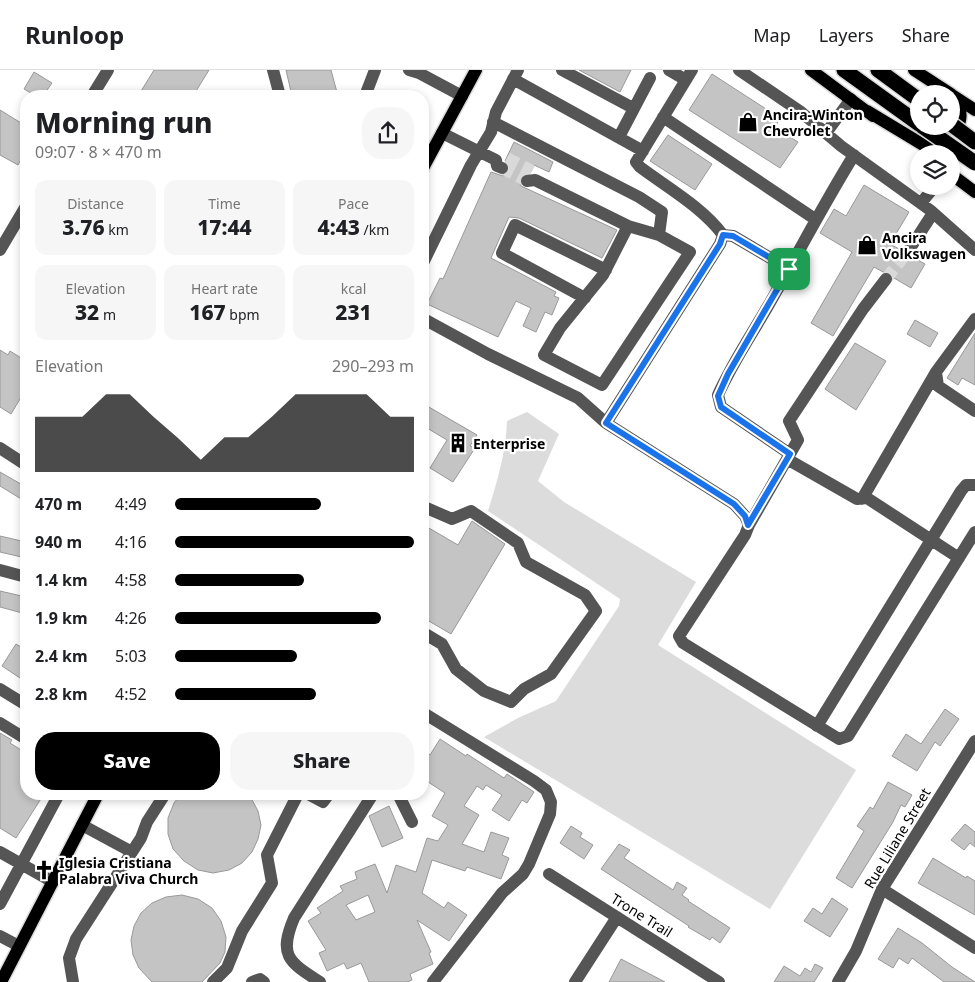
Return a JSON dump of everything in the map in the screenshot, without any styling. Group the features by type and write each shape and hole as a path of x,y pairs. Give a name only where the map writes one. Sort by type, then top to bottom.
{"highway":[{"path":"844,70 910,118"},
{"path":"878,70 910,93"},
{"path":"960,131 975,142"},
{"path":"935,135 975,163"}],"main road":[{"path":"429,157 476,70"},
{"path":"811,70 912,145"},
{"path":"914,70 937,85"},
{"path":"928,79 935,85"},
{"path":"960,100 975,110"},
{"path":"867,111 925,146 942,147 953,135"},
{"path":"960,181 975,192"},
{"path":"1,982 95,800"}],"street":[{"path":"273,70 278,90"},
{"path":"367,90 375,70"},
{"path":"409,70 419,73 462,96"},
{"path":"562,70 633,108"},
{"path":"669,70 689,75 636,162 640,167 685,199 718,227 723,235"},
{"path":"739,70 801,112 854,155 921,203 975,250"},
{"path":"95,90 104,71"},
{"path":"429,251 471,165 491,132 496,112 515,75 643,151"},
{"path":"619,137 650,78"},
{"path":"826,133 851,99"},
{"path":"663,117 815,219"},
{"path":"493,122 639,197 662,212 659,235"},
{"path":"442,133 502,162"},
{"path":"854,155 815,219 789,269 728,374 718,396 721,407 789,457 857,499 867,498 959,558"},
{"path":"531,177 628,226 659,235 690,252 602,385 544,355 560,328 606,270 628,226"},
{"path":"921,203 928,195"},
{"path":"908,250 933,213"},
{"path":"0,250 20,216"},
{"path":"585,298 502,253 515,225 606,270"},
{"path":"723,235 733,236 789,269"},
{"path":"606,423 716,251 723,235"},
{"path":"886,278 863,309 789,421 798,440 748,525 745,534 679,636 683,643 817,726 839,738 848,736 975,532"},
{"path":"862,499 936,372 975,318"},
{"path":"429,322 488,354 578,398 606,423 734,504 745,516 748,525"},
{"path":"936,372 938,386 975,411"},
{"path":"0,448 20,461"},
{"path":"817,726 960,491 966,485 975,485"},
{"path":"429,509 452,519 471,511 518,543 526,562 585,595 596,611 551,674 524,689 511,702 484,691 456,669 442,644 429,636"},
{"path":"0,570 20,575"},
{"path":"0,689 20,702"},
{"path":"429,719 534,781 546,790 551,802 550,814 523,874 502,893 433,982"},
{"path":"0,723 20,735"},
{"name":"Rue Liliane Street","path":"838,982 856,951 882,888 975,741"},
{"path":"0,904 56,800"},
{"path":"73,982 69,958 76,939 132,852 147,822 161,800"},
{"path":"213,982 227,968 242,931 272,882 267,855 295,800"},
{"path":"320,982 292,962 286,950 287,935 294,918 369,800"},
{"path":"401,800 412,822"},
{"path":"82,825 132,852"},
{"path":"0,852 53,882"},
{"name":"Trone Trail","path":"549,874 719,982"},
{"path":"882,888 975,948"},
{"path":"575,982 617,917"},
{"path":"0,936 20,946"}],"shaded area":[{"path":"527,412 559,434 538,481 564,502 696,582 658,645 856,770 770,909 484,737 518,718 556,701 619,606 620,599 488,511 503,456 507,421"}],"building":[{"path":"154,70 209,70 197,90 142,90"},
{"path":"286,70 331,70 336,90 291,90"},
{"path":"579,70 631,70 620,92"},
{"path":"34,72 52,83 47,90 24,89"},
{"path":"712,74 780,118 775,127 798,142 780,168 689,110"},
{"path":"0,110 20,122 20,162 18,165 0,155"},
{"path":"668,135 712,164 695,190 650,161"},
{"path":"514,142 553,162 549,172 534,165 531,172 520,177 519,182 521,186 617,230 602,258 519,218 509,217 491,258 556,292 554,296 559,298 552,315 545,312 536,332 523,326 531,308 516,301 498,337 429,305 429,300 440,278 443,279 491,172 503,176 509,171 510,166 505,161"},
{"path":"864,185 909,212 890,244 901,250 905,257 913,257 925,264 911,288 894,278 891,272 883,272 874,267 833,336 811,323 852,252 820,233 834,209 846,216"},
{"path":"915,320 938,333 930,347 907,334"},
{"path":"975,333 975,385 962,378 958,385 947,378"},
{"path":"855,343 886,361 856,410 825,389"},
{"path":"0,350 8,355 10,351 20,357 20,399 11,414 0,407"},
{"name":"Enterprise","path":"429,407 477,435 470,446 475,448 453,482 430,468 447,440 429,429"},
{"path":"0,472 20,484 20,498 0,486"},
{"path":"472,521 505,544 451,634 429,621 429,528 458,545"},
{"path":"0,536 20,541 20,557 0,552"},
{"path":"0,591 20,596 20,612 0,607"},
{"path":"16,644 20,646 20,678 2,666"},
{"path":"945,709 959,719 940,746 935,742 917,771 892,756 906,734 921,744"},
{"path":"0,733 12,740 10,743 20,749 20,800 40,800 16,838 0,828"},
{"path":"440,739 504,778 507,774 534,792 527,803 522,800 509,821 492,810 502,795 486,785 483,790 477,786 464,806 479,815 462,844 484,852 491,832 509,838 502,855 509,858 501,879 467,867 465,871 432,860 422,893 444,908 448,902 467,915 449,941 417,920 431,952 429,953 433,964 410,974 412,980 407,982 369,982 361,963 347,969 344,963 327,971 319,953 326,950 308,921 321,913 317,908 343,891 340,886 357,879 355,872 375,864 387,893 396,865 416,872 427,838 438,841 448,825 432,816 445,793 429,783 429,754","holes":["368,895 375,912 356,920 346,905"]},
{"path":"888,782 912,795 905,807 901,805 893,822 852,888 836,878 864,831 857,826 870,807 873,809"},
{"path":"176,800 252,800 258,811 261,825 258,839 252,852 242,863 229,870 213,873 198,870 184,861 173,849 168,834 168,818"},
{"path":"389,806 403,838 382,847 369,816"},
{"path":"965,824 975,832 975,847 970,843 964,850 951,840"},
{"path":"571,826 582,833 580,837 593,845 584,859 560,843"},
{"path":"619,844 630,850 624,858 673,890 677,882 687,888 682,895 688,901 730,928 720,943 712,937 710,940 688,927 601,869"},
{"path":"933,858 966,878 967,876 975,881 975,915 918,883"},
{"path":"182,895 198,899 212,908 221,921 226,937 225,952 220,963 202,982 152,982 139,968 133,955 131,940 134,926 141,913 152,903 166,897"},
{"path":"832,898 848,909 830,937 804,921 813,908 822,914"},
{"path":"898,928 975,982 944,982 912,958 908,964 899,958 893,968 878,959"},
{"path":"621,959 665,982 609,982"},
{"path":"815,964 823,968 814,982 774,982 784,966 800,976 805,968 811,972"}],"tunnel":[{"path":"507,158 532,171"},
{"path":"502,168 527,181"},
{"path":"886,279 909,250"}],"place":[{"name":"Ancira-Winton Chevrolet","path":"748,122"},
{"name":"Ancira Volkswagen","path":"867,245"},
{"name":"Enterprise","path":"458,443"},
{"name":"Iglesia Cristiana Palabra Viva Church","path":"44,870"}],"route":[{"path":"723,235 733,236 789,269 728,374 718,396 721,407 790,454 748,525 745,516 734,504 606,423 720,244 723,235"}]}
